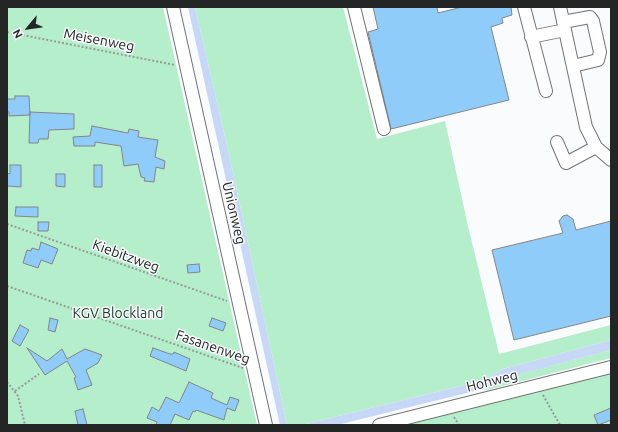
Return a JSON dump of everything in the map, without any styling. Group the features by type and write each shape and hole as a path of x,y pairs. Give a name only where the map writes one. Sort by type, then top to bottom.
{"street":[{"name":"Unionweg","path":"173,7 266,425"},
{"path":"354,7 384,129"},
{"path":"524,7 546,91"},
{"path":"560,7 586,128 596,147 611,160"},
{"path":"532,37 590,17 593,21 600,52 598,60 573,66"},
{"path":"557,142 566,163 596,147"},
{"name":"Hohweg","path":"379,425 611,367"}],"path":[{"name":"Meisenweg","path":"7,32 186,67"},
{"name":"Kiebitzweg","path":"7,224 216,298 239,304"},
{"name":"Fasanenweg","path":"7,286 254,372"},
{"path":"14,391 39,374"},
{"path":"7,382 18,396 25,425"},
{"path":"538,385 560,425"}],"green space":[{"name":"KGV Blockland","path":"7,7 163,7 257,425 7,425"},
{"path":"195,7 343,7 377,139 445,121 468,226 499,354 611,325 611,340 503,369 481,381 302,425 287,425 229,154"},
{"path":"611,350 611,358 487,390 483,389 504,378"},
{"path":"611,373 611,425 402,425"}],"water":[{"path":"188,7 195,7 229,154 287,425 280,425"},
{"path":"611,340 611,350 505,378 483,389 337,425 302,425 481,381 503,369"}],"building":[{"path":"373,7 437,7 438,13 462,7 511,7 512,15 502,18 503,23 491,27 509,100 391,129 368,32 378,29"},
{"path":"15,96 29,96 30,115 9,116 9,112 7,112 7,99 15,99"},
{"path":"30,112 74,114 74,129 49,130 48,139 39,139 38,143 29,143"},
{"path":"92,126 128,133 129,129 139,131 138,137 158,140 155,157 165,161 164,169 156,167 154,182 144,181 145,178 141,177 138,164 124,166 121,146 95,142 95,146 74,146 73,137 90,136"},
{"path":"10,165 21,165 21,187 7,186 7,173 10,174"},
{"path":"94,165 102,165 102,187 94,187"},
{"path":"56,174 65,174 65,187 56,186"},
{"path":"16,207 38,207 38,217 15,216"},
{"path":"567,215 573,219 576,230 611,221 611,316 514,340 492,250 563,233 559,221 563,216"},
{"path":"38,222 49,222 48,231 38,231"},
{"path":"41,242 58,249 52,264 41,260 38,268 23,263 27,250 31,251 32,248 39,250"},
{"path":"199,264 200,272 188,273 187,265"},
{"path":"50,318 58,320 55,332 48,330"},
{"path":"212,318 226,323 223,331 209,326"},
{"path":"20,325 29,330 20,346 12,341"},
{"path":"27,348 47,361 62,349 67,359 85,349 102,355 98,363 86,370 92,385 78,390 74,378 76,377 67,361 45,375"},
{"path":"153,348 170,354 173,354 174,352 190,359 186,371 150,356"},
{"path":"189,382 213,393 211,398 227,405 230,397 239,400 235,411 227,408 224,420 196,410 195,412 193,411 189,420 175,414 170,425 156,425 157,422 147,418 152,407 159,411 166,397 179,403"},
{"path":"611,408 611,420 598,425 594,415"},
{"path":"83,409 87,425 78,425 75,411"}]}
